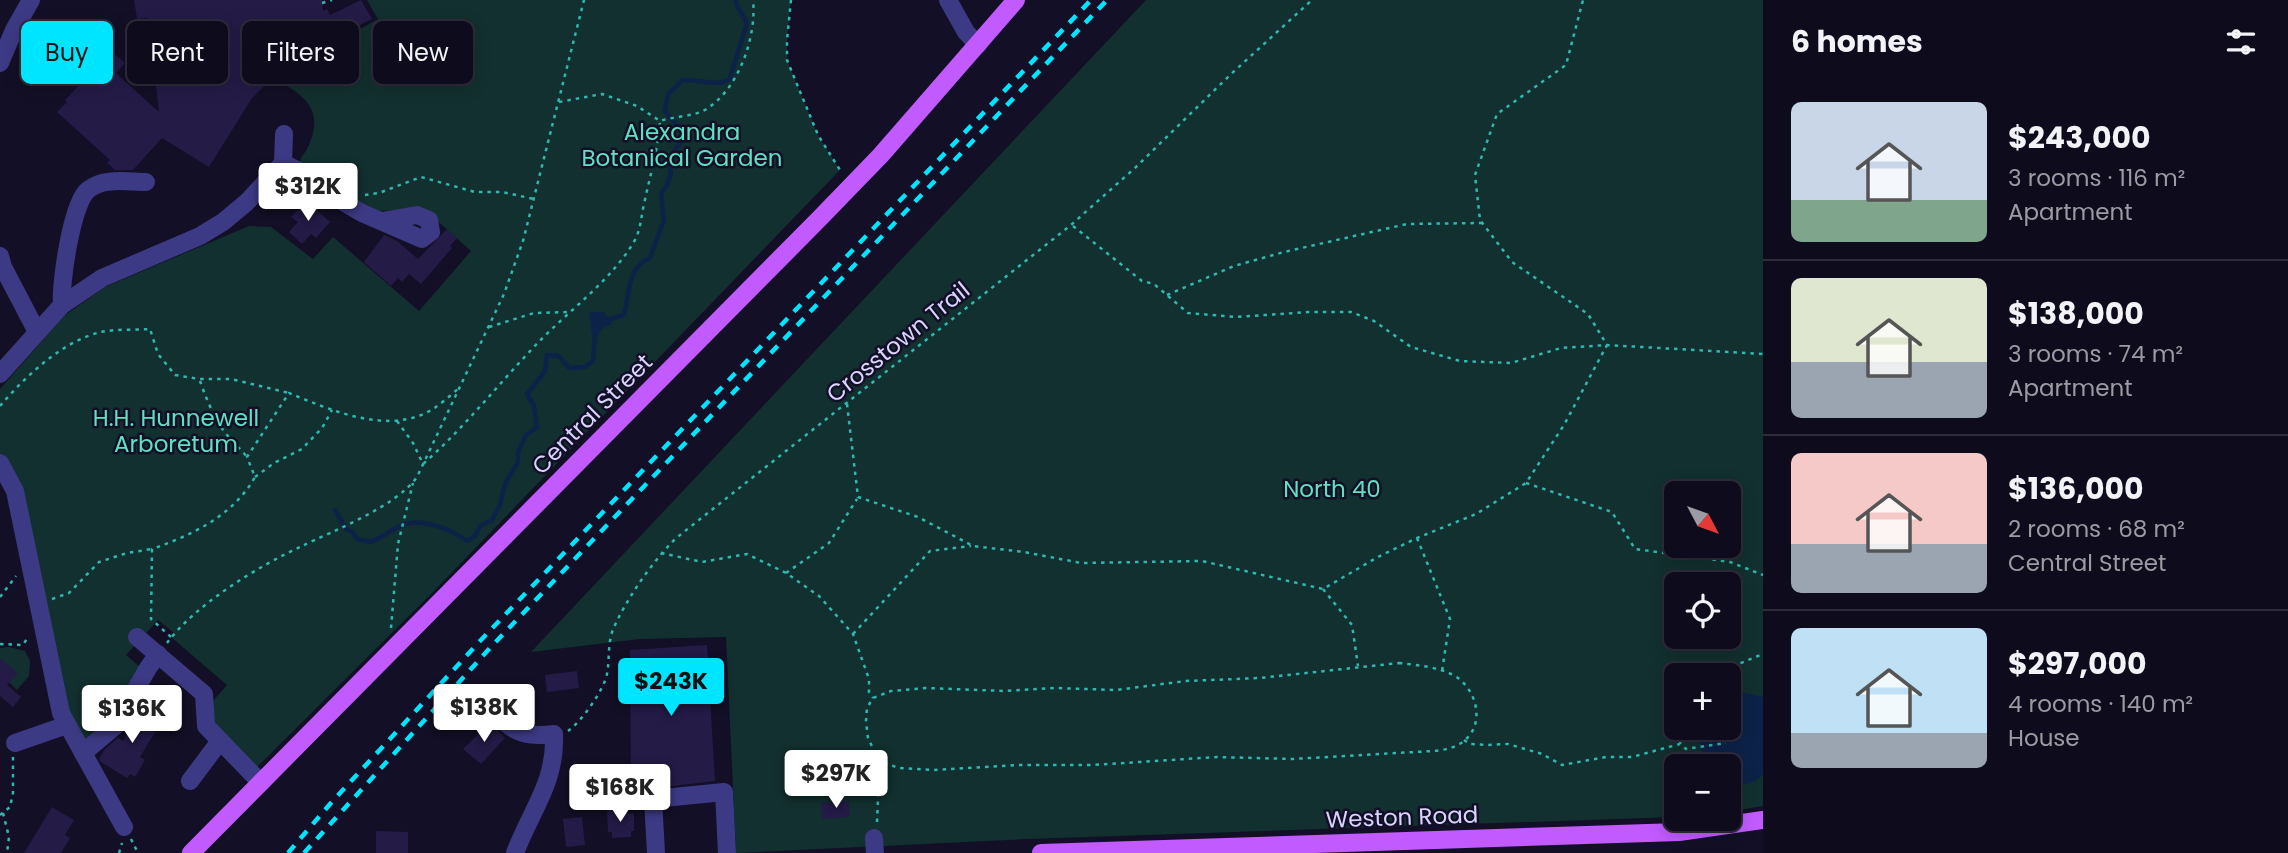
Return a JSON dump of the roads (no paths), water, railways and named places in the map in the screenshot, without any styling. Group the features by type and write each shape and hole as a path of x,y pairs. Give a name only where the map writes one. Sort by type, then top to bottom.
{"main road":[{"name":"Central Street","path":"191,853 829,209 881,155 1016,0"},
{"name":"Weston Road","path":"1041,853 1660,833 1709,830 1763,820"}],"lane":[{"path":"0,63 17,23 31,0"},
{"path":"948,0 966,32 978,45"},
{"path":"0,374 62,305 102,278 200,236 223,222 247,202 283,163 284,134"},
{"path":"283,163 311,177 338,200 382,221"},
{"path":"62,305 60,293 76,206 86,190 102,182 146,182"},
{"path":"0,256 3,267 37,332"},
{"path":"0,463 15,491 56,695 69,729 124,827"},
{"path":"137,637 204,694 206,726 261,783"},
{"path":"83,753 115,726 158,654"},
{"path":"497,714 509,727 524,735 554,734 554,755 548,783 514,849"},
{"path":"15,743 69,729 99,741"},
{"path":"190,781 220,741"},
{"path":"656,853 653,799 724,792 727,853"}],"water":[{"path":"589,312 604,312 612,324 602,329 596,339 592,337"},
{"path":"1741,692 1763,697 1763,774 1748,784 1741,785 1741,754 1703,754 1699,740 1741,740"}],"waterway":[{"path":"608,320 624,315 633,275 642,262 650,258 664,220 661,194 671,173 669,162 682,141 682,131 665,111 668,94 683,80 715,83 730,78 747,23 736,0"},
{"path":"335,510 346,529 353,532 357,539 371,542 405,524 413,523 438,526 467,541 475,536 480,526 492,520 500,505 505,484 518,462 518,452 526,435 537,427 534,406 527,394 545,371 547,355 559,356 569,368 585,367 593,361 595,335"}],"railway":[{"path":"288,853 481,640 1091,0"},
{"path":"304,853 490,648 1107,0"}],"park label":[{"name":"Alexandra Botanical Garden","path":"682,145"},
{"name":"H.H. Hunnewell Arboretum","path":"176,431"},
{"name":"North 40","path":"1332,489"}]}
